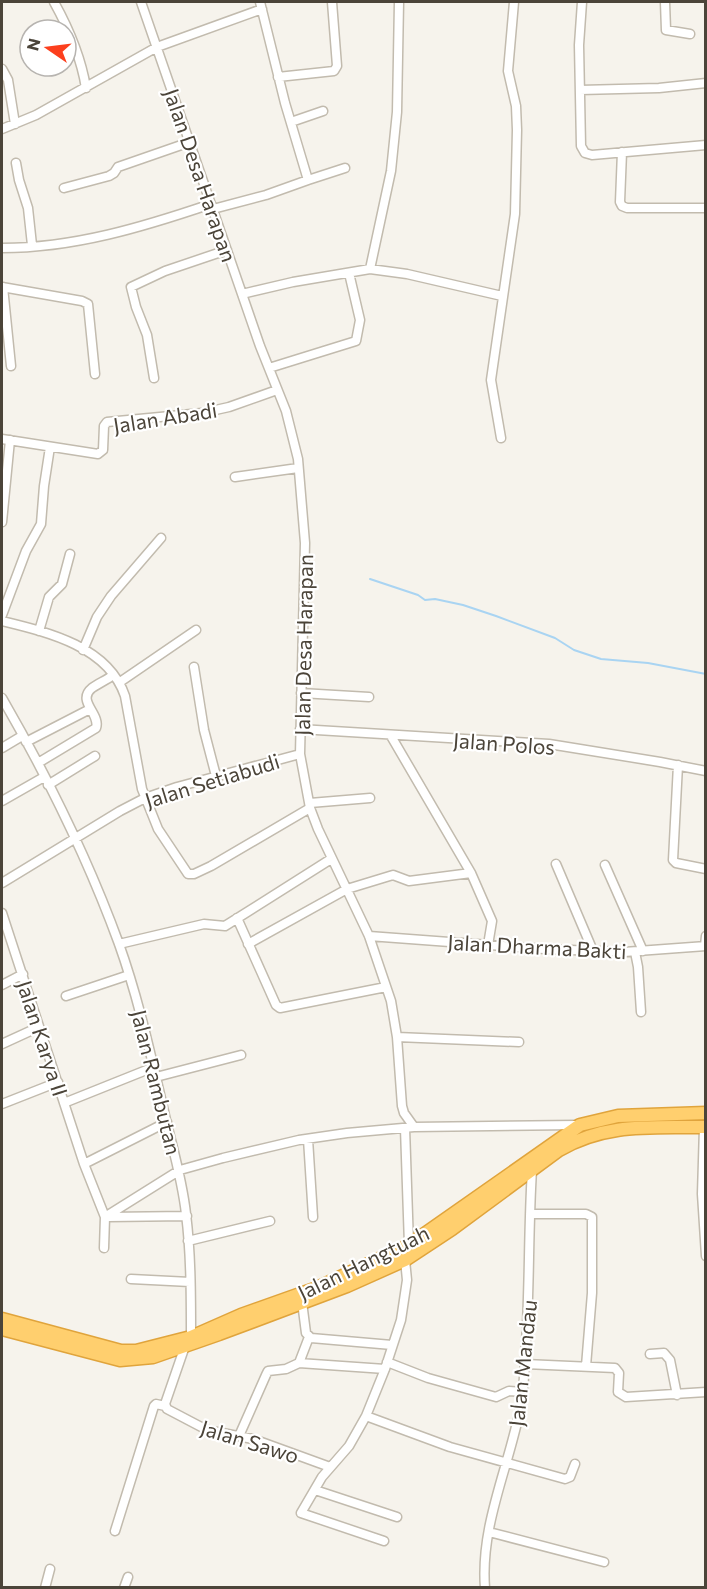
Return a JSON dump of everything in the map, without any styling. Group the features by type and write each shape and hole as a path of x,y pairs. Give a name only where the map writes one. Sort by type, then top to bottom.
{"highway":[{"name":"Jalan Hangtuah","path":"2,1329 120,1360 153,1357 317,1288 409,1245 580,1125 618,1116 705,1113"},
{"name":"Jalan Hangtuah","path":"242,1320 347,1286 405,1260 559,1149 578,1139 617,1128 704,1127"},
{"name":"Jalan Hangtuah","path":"2,1319 121,1351 136,1351 188,1341"}],"street":[{"path":"54,2 70,31 86,88"},
{"name":"Jalan Desa Harapan","path":"141,2 242,294 286,411 298,459 305,543 300,754 310,805 332,859 369,936 393,1010 402,1106 410,1127"},
{"path":"278,77 334,71 337,66 332,2"},
{"path":"370,269 383,214 392,160 397,112 399,2"},
{"path":"501,438 491,380 515,214 518,130 516,105 508,71 514,2"},
{"path":"582,2 579,45 581,146 585,153 592,155 705,145"},
{"path":"665,2 666,30 690,34"},
{"path":"2,129 86,88 157,47 261,5 278,77 308,180"},
{"path":"2,69 8,80 15,124"},
{"path":"580,90 659,88 705,83"},
{"path":"291,122 323,111"},
{"path":"64,188 109,176 114,174 118,167 190,142"},
{"path":"622,152 620,202 622,206 627,208 705,208"},
{"path":"16,163 28,208 32,245"},
{"path":"2,248 91,240 212,206 266,195 345,168"},
{"path":"154,378 147,335 131,287 165,271 227,250"},
{"path":"242,294 293,282 370,269 408,274 502,296"},
{"path":"269,368 356,341 360,320 349,273"},
{"path":"11,366 2,287 88,304 95,374"},
{"name":"Jalan Abadi","path":"6,440 98,454 103,450 104,426 107,422 202,413 229,407 277,390"},
{"path":"2,522 6,440"},
{"path":"2,615 26,551 41,524 50,447"},
{"path":"235,477 298,468"},
{"path":"83,650 97,617 111,596 161,538"},
{"path":"39,630 49,597 62,584 70,554"},
{"path":"2,621 58,637 83,650 117,678 130,723 145,798 158,829 186,872 191,875 211,866 310,805 370,798"},
{"path":"38,763 96,728 97,719 87,705 91,689 117,678 196,630"},
{"path":"194,667 204,730 216,776"},
{"path":"301,693 369,697"},
{"name":"Jalan Rambutan","path":"2,698 76,838 119,944 129,975 180,1170 187,1216 190,1282 188,1341"},
{"path":"2,748 90,708"},
{"name":"Jalan Polos","path":"300,729 549,744 705,771"},
{"path":"391,736 471,873 492,921 488,945"},
{"name":"Jalan Setiabudi","path":"2,883 145,798 300,754"},
{"path":"2,801 95,756"},
{"path":"678,765 673,860 676,863 705,869"},
{"path":"119,944 204,924 223,926 332,859"},
{"path":"556,864 593,951"},
{"path":"605,865 639,952 641,1011"},
{"path":"248,944 347,888 390,875 409,881 471,873"},
{"name":"Jalan Karya II","path":"2,913 84,1164 105,1217"},
{"path":"237,918 276,1005 280,1008 386,987"},
{"name":"Jalan Dharma Bakti","path":"369,936 593,951 639,952 705,946"},
{"path":"705,936 705,946"},
{"path":"2,985 23,974"},
{"path":"66,996 129,975"},
{"path":"2,1044 39,1027"},
{"path":"397,1037 519,1042"},
{"path":"156,1077 241,1055"},
{"path":"64,1103 154,1066"},
{"path":"2,1104 58,1082"},
{"path":"84,1164 166,1122"},
{"path":"105,1217 180,1170 308,1138 410,1127 580,1125"},
{"path":"409,1245 410,1127"},
{"path":"704,1127 702,1194 705,1256"},
{"path":"308,1138 313,1217"},
{"name":"Jalan Mandau","path":"485,1587 484,1555 523,1392 530,1304 532,1170"},
{"path":"530,1214 586,1214 592,1217 592,1293 586,1366"},
{"path":"105,1217 187,1216"},
{"path":"104,1248 105,1217"},
{"path":"188,1240 270,1221"},
{"path":"384,1542 301,1514 330,1467 349,1446 366,1416 401,1320 407,1280 405,1260"},
{"path":"131,1279 190,1282"},
{"path":"302,1302 306,1333 309,1337 392,1345"},
{"path":"299,1363 309,1337"},
{"path":"115,1531 153,1406 156,1404 165,1406 188,1341"},
{"path":"650,1354 664,1353 669,1357 677,1395"},
{"path":"239,1436 268,1371 299,1363 386,1366 496,1397 509,1391 523,1392"},
{"path":"525,1364 617,1369 618,1392 623,1396 705,1392"},
{"name":"Jalan Sawo","path":"165,1406 207,1430 253,1439 330,1467"},
{"path":"366,1416 450,1447 567,1479 571,1476 574,1464"},
{"path":"315,1490 398,1517"},
{"path":"489,1532 604,1562"},
{"path":"45,1587 50,1569"},
{"path":"124,1587 128,1577"}],"waterway":[{"path":"370,579 418,595 425,600 435,599 463,605 496,616 555,638 574,650 601,659 648,663 706,674"}]}
